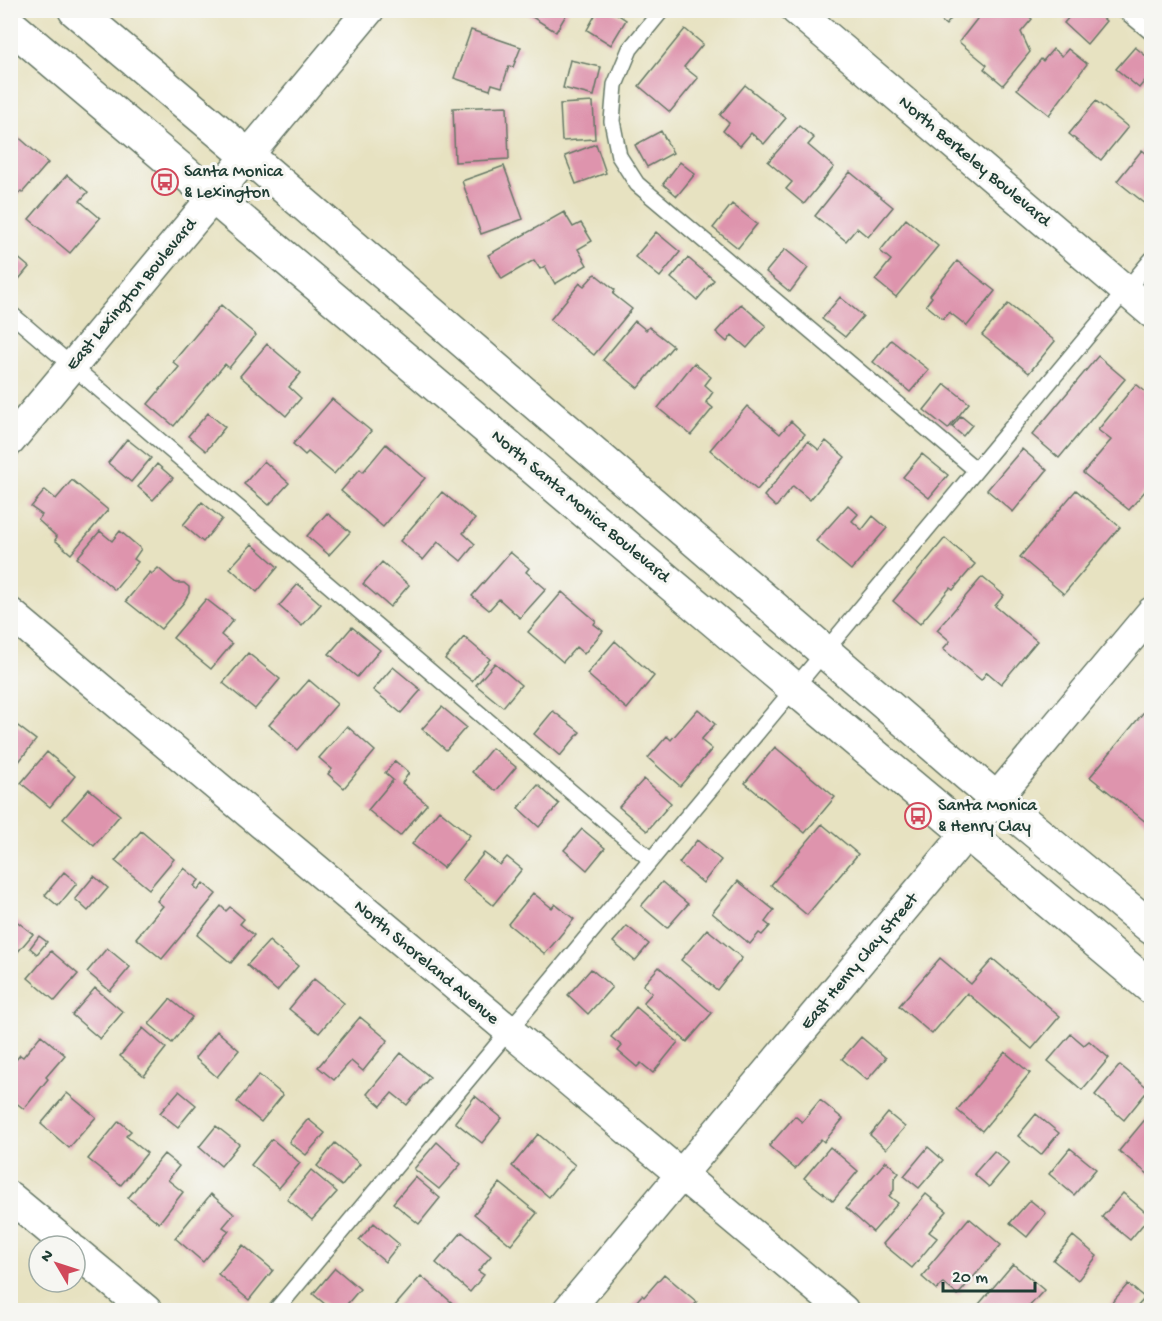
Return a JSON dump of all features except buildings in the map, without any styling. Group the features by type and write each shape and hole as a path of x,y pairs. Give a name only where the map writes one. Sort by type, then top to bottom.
{"street":[{"path":"75,10 247,155 996,800 1152,928"},
{"name":"East Lexington Boulevard","path":"10,441 369,10"},
{"name":"North Berkeley Boulevard","path":"796,10 1152,313"},
{"name":"North Santa Monica Boulevard","path":"10,25 1152,988"},
{"name":"East Henry Clay Street","path":"568,1311 1152,612"},
{"name":"North Shoreland Avenue","path":"10,613 843,1311"},
{"path":"10,1197 55,1234"},
{"path":"87,1261 146,1311"}],"lane":[{"path":"662,10 630,49 615,85 612,121 619,156 637,184 976,470"},
{"path":"1124,10 1152,33"},
{"path":"276,1311 1152,259"},
{"path":"10,313 651,860"}],"place":[{"name":"Santa Monica & Lexington","path":"165,182"},
{"name":"Santa Monica & Henry Clay","path":"918,816"}]}
